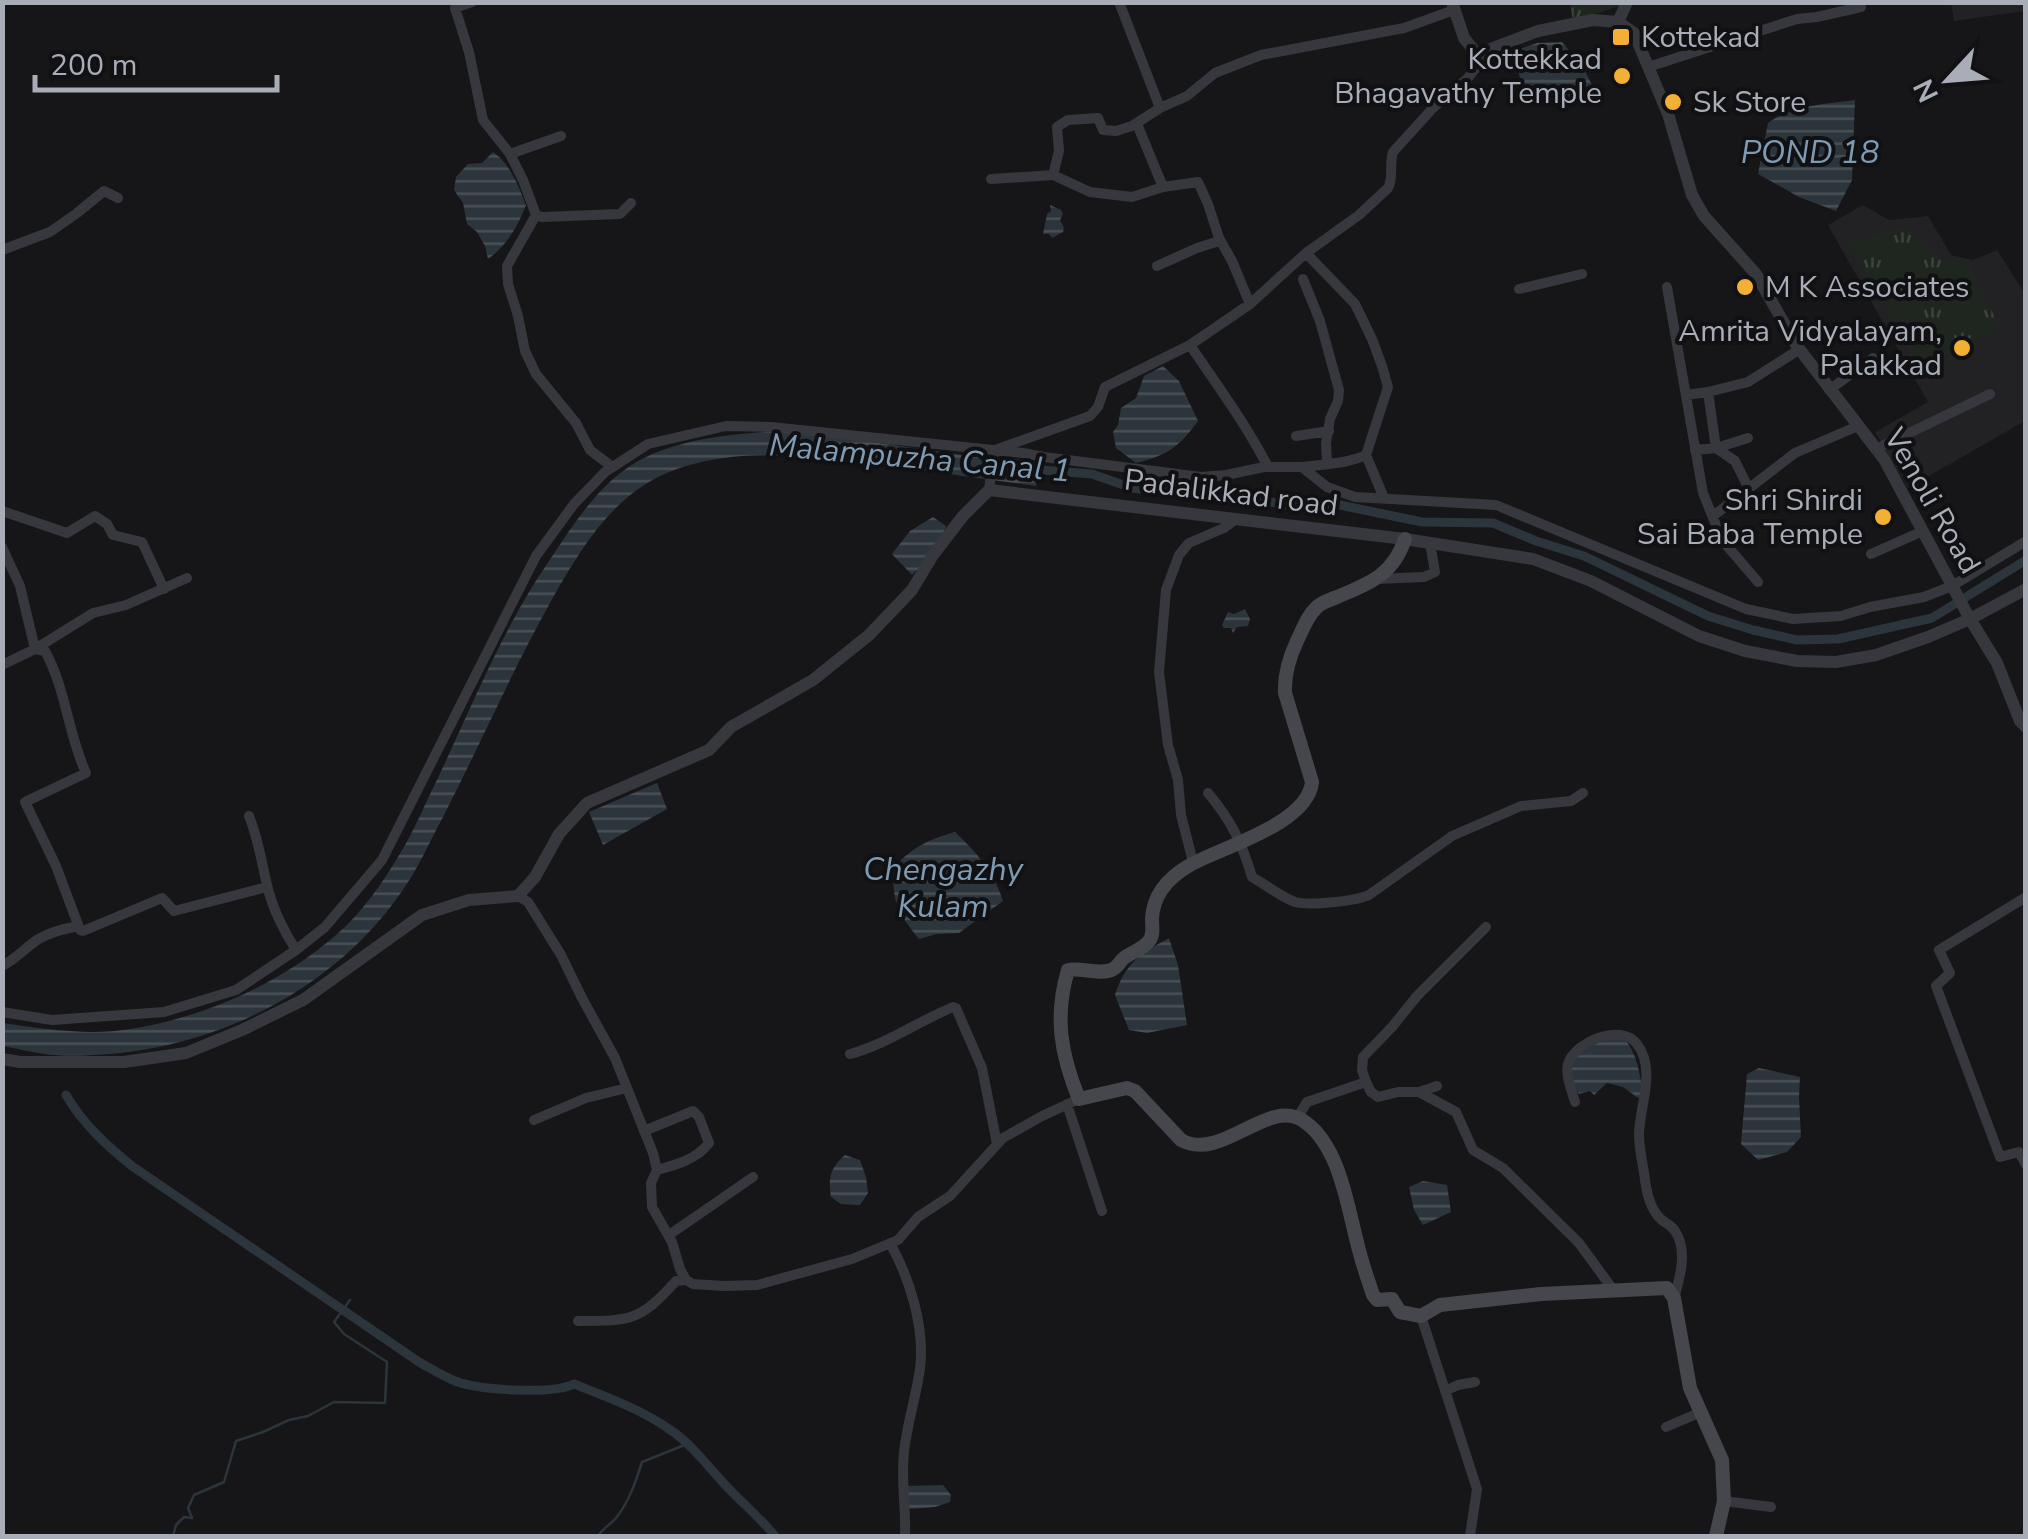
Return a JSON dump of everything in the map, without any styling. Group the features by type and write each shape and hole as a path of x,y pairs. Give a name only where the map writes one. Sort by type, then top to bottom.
{"main road":[{"path":"1405,538 1396,560 1376,579 1319,605 1308,616 1287,665 1284,680 1288,706 1310,770 1312,791 1307,799 1284,818 1242,842 1193,862 1173,876 1155,902 1149,942 1112,970 1071,968 1066,973 1060,1034 1073,1102 1127,1088 1180,1140 1191,1145 1219,1143 1257,1123 1289,1115 1304,1120 1326,1143 1348,1202 1374,1298 1392,1299 1400,1312 1421,1316 1440,1305 1541,1294 1667,1288 1674,1298 1690,1388 1722,1460 1724,1501 1716,1536"}],"street":[{"path":"472,2 454,8 469,52 483,120 510,154 536,215 620,214 632,202"},
{"path":"1119,2 1160,108"},
{"path":"1053,175 1059,151 1057,127 1062,122 1098,118 1108,132 1137,124 1188,96 1216,73 1261,55 1404,28 1453,6 1464,38 1478,54 1538,32 1593,20 1618,22 1627,2"},
{"path":"1648,67 1797,19 1862,6"},
{"name":"Venoli Road","path":"1618,22 1634,33 1668,114 1692,195 1704,216 1756,274 1800,350 1876,448 1997,663 2026,728"},
{"path":"994,450 1090,416 1105,387 1190,345 1250,304 1306,253 1358,216 1388,188 1394,152 1433,108 1467,80 1491,49"},
{"path":"1137,124 1163,187"},
{"path":"510,154 561,136"},
{"path":"991,179 1053,175 1090,192 1132,197 1198,182 1250,304"},
{"path":"2,250 50,232 104,191 118,198"},
{"path":"536,215 507,266 525,350 536,374 576,423 590,450 611,466"},
{"path":"1156,266 1219,238"},
{"path":"1306,253 1355,304 1382,366 1388,387 1366,455 1384,498"},
{"path":"1519,289 1582,274"},
{"path":"1303,279 1320,321 1339,390 1330,418 1327,462"},
{"path":"1668,286 1703,492 1722,540 1758,582"},
{"path":"1190,345 1247,426 1268,467"},
{"path":"1686,395 1748,382 1800,350"},
{"path":"1829,390 1873,358"},
{"path":"1708,392 1716,448 1736,461 1749,489"},
{"path":"1876,448 1990,394"},
{"path":"2,1012 52,1020 164,1012 236,990 325,928 382,860 536,556 574,504 611,466 648,444 726,426 771,426 1201,477 1268,467 1350,462 1366,455"},
{"path":"1712,516 1794,453 1858,426"},
{"path":"1296,436 1329,431"},
{"path":"1694,450 1748,438"},
{"path":"518,896 559,834 587,803 709,750 732,727 814,680 869,635 912,590 932,555 988,490 994,450"},
{"path":"1302,467 1327,487 1355,497 1496,506 1746,610 1794,619 1841,616 1924,597 1952,586 2026,541"},
{"name":"Padalikkad road","path":"988,490 1405,538 1532,559 1591,581 1699,636 1745,651 1796,661 1836,662 1876,655 1928,637 2026,589"},
{"path":"2,510 67,533 95,516 113,535 142,542 164,589"},
{"path":"1193,862 1168,745 1159,672 1166,590 1180,555 1189,544 1236,519"},
{"path":"1871,554 1923,532"},
{"path":"1376,579 1424,578 1434,572 1430,543"},
{"path":"2,547 20,586 35,649"},
{"path":"2,665 93,613 126,605 187,578"},
{"path":"35,649 45,652 53,666 75,749 86,773 25,802 56,866 78,926 83,931 162,898 174,910 267,887"},
{"path":"1208,793 1242,842 1252,876 1295,902 1360,900 1452,836 1521,806 1572,801 1583,793"},
{"path":"249,816 267,887 296,950"},
{"path":"2,1059 124,1062 186,1053 303,1000 422,915 469,900 518,896 528,902 561,955 615,1058 653,1152 656,1170 651,1182 652,1207 669,1235 686,1280"},
{"path":"2026,897 1938,950 1950,974 1936,986 2000,1157 2019,1152 2026,1165"},
{"path":"2,966 34,942 58,930 78,926"},
{"path":"1437,1086 1378,1097 1366,1082 1362,1070 1364,1057 1417,996 1486,927"},
{"path":"850,1054 892,1040 929,1017 956,1008 982,1068 997,1144"},
{"path":"1575,1102 1567,1070 1568,1060 1580,1048 1617,1033 1624,1033 1636,1043 1645,1068 1639,1134 1646,1195 1658,1217 1673,1227 1682,1256 1674,1298"},
{"path":"1352,1069 1353,1086"},
{"path":"1297,1118 1307,1102 1366,1082"},
{"path":"534,1120 586,1098 627,1088"},
{"path":"1419,1092 1456,1112 1473,1150 1503,1168 1579,1244 1614,1292"},
{"path":"578,1322 634,1318 652,1308 676,1280 724,1286 757,1285 852,1259 898,1240 918,1217 950,1196 1003,1138 1073,1102 1102,1210"},
{"path":"644,1132 694,1111 709,1143 698,1154 656,1170"},
{"path":"669,1235 753,1177"},
{"path":"890,1243 910,1286 920,1348 920,1368 904,1447 905,1536"},
{"path":"1421,1316 1477,1489 1470,1536"},
{"path":"1445,1391 1474,1382"},
{"path":"1666,1426 1701,1412"},
{"path":"1724,1501 1771,1508"}],"shaded area":[{"path":"1951,3 2025,3 2025,11 1954,21"},
{"name":"Amrita Vidyalayam, Palakkad","path":"1863,205 1889,220 1928,216 1951,255 1973,260 1997,250 2025,294 2025,421 1908,488 1875,432 1928,402 1828,225"}],"green space":[{"path":"1570,3 1623,3 1573,21"},
{"path":"1906,228 1943,261 1967,260 2000,328 1921,367 1848,243"}],"water":[{"path":"1562,42 1583,67 1593,87 1584,100 1526,105 1514,51 1537,43"},
{"name":"POND 18","path":"1855,100 1852,180 1836,211 1799,197 1758,174 1768,123 1799,109"},
{"path":"493,152 509,169 526,205 511,235 488,259 477,232 467,224 463,203 454,190 456,177 468,164 482,163"},
{"path":"1050,205 1061,210 1064,228 1052,238 1043,234"},
{"path":"1163,366 1179,381 1198,421 1172,449 1136,463 1116,448 1113,432 1121,408 1136,398 1144,376"},
{"path":"795,431 990,459 1013,457 1037,468 1036,486 777,455 702,462 655,479 617,506 587,542 522,656 414,872 379,921 343,957 302,988 256,1014 208,1034 158,1047 107,1054 55,1055 3,1046 2,1023 99,1032 190,1015 274,979 324,945 355,916 392,866 417,823 516,614 591,502 630,466 663,450 738,434"},
{"path":"933,517 946,526 932,553 912,575 892,554 910,531"},
{"path":"1245,609 1250,619 1248,626 1237,627 1233,633 1231,628 1224,628 1228,612 1234,614"},
{"path":"657,783 667,809 603,845 589,812"},
{"name":"Chengazhy Kulam","path":"955,832 984,864 1003,901 959,933 919,939 898,906 893,868 921,845"},
{"path":"1169,938 1178,965 1187,1025 1147,1033 1129,1030 1115,995 1119,984 1135,960"},
{"path":"1619,1032 1633,1053 1643,1094 1638,1098 1623,1087 1607,1083 1594,1095 1590,1091 1579,1094 1570,1062"},
{"path":"1759,1068 1800,1077 1801,1137 1787,1152 1758,1160 1741,1144 1747,1074"},
{"path":"845,1155 860,1160 866,1177 868,1193 860,1205 841,1204 831,1197 831,1174"},
{"path":"1423,1181 1447,1185 1451,1212 1423,1225 1414,1210 1409,1187"},
{"path":"943,1485 951,1495 950,1502 909,1509 907,1486"}],"waterway":[{"name":"Malampuzha Canal 1","path":"1028,469 1092,474 1132,488 1254,499 1303,508 1340,505 1422,522 1493,523 1584,556 1708,616 1797,640 1838,639 1932,618 2026,560"},
{"path":"66,1095 96,1134 132,1166 419,1362 455,1381 480,1387 533,1390 574,1384 637,1410 688,1444 775,1536"},
{"path":"173,1536 184,1517 192,1518 188,1508 194,1495 224,1482 236,1441 308,1416 334,1402 385,1403 387,1362 344,1334 334,1322 350,1300"},
{"path":"598,1536 625,1505 642,1462 687,1444"}],"place":[{"name":"Kottekad","path":"1621,37"},
{"name":"Kottekkad Bhagavathy Temple","path":"1622,76"},
{"name":"Sk Store","path":"1673,102"},
{"name":"M K Associates","path":"1745,287"},
{"name":"Amrita Vidyalayam, Palakkad","path":"1962,348"},
{"name":"Shri Shirdi Sai Baba Temple","path":"1883,517"}]}
